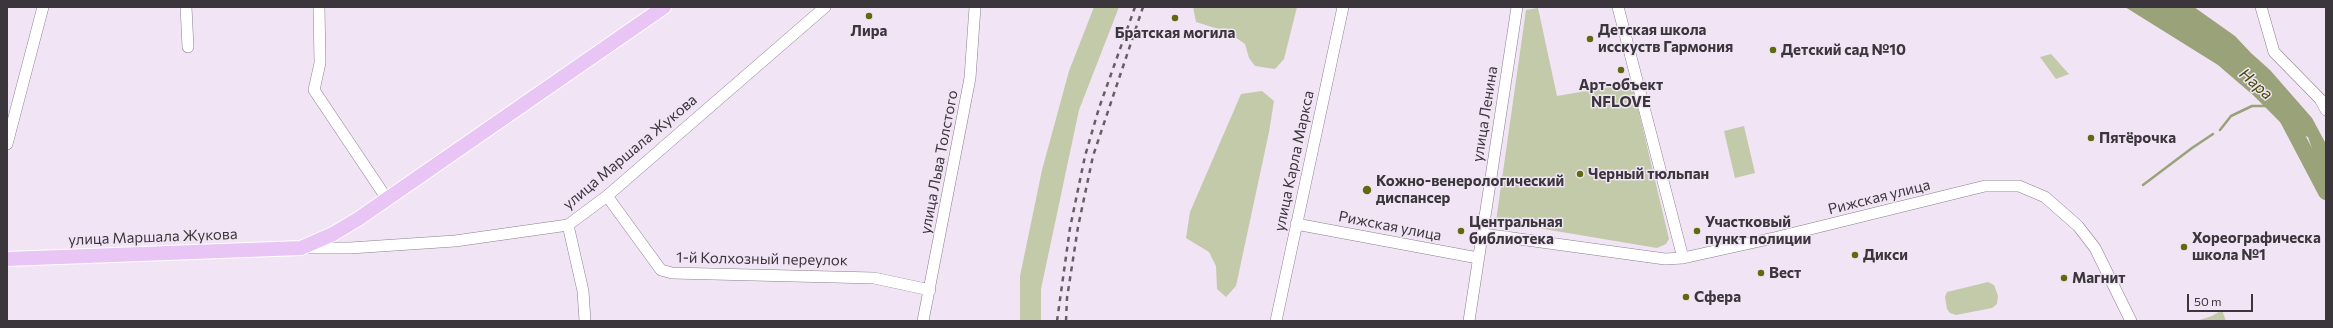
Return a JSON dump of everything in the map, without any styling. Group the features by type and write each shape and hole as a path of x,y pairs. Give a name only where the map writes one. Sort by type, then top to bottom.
{"main road":[{"name":"улица Маршала Жукова","path":"7,259 301,248 333,234 387,199 664,7"}],"street":[{"path":"7,144 43,7"},
{"path":"186,7 188,48"},
{"path":"319,7 320,63 314,90 387,199"},
{"name":"улица Маршала Жукова","path":"301,248 350,248 455,242 568,225 607,196 825,7"},
{"name":"улица Льва Толстого","path":"923,321 970,78 975,7"},
{"name":"улица Карла Маркса","path":"1276,321 1343,7"},
{"name":"улица Ленина","path":"1468,321 1483,234 1491,169 1517,7"},
{"path":"1618,7 1683,258"},
{"path":"2260,7 2274,52 2320,99 2326,110"},
{"name":"Рижская улица","path":"1483,234 1665,259 1683,258 1999,185 2019,186 2035,191 2045,197 2078,226 2095,248 2131,321"},
{"name":"1-й Колхозный переулок","path":"607,196 661,270 672,273 866,277 930,290"},
{"name":"Рижская улица","path":"1296,224 1478,258"},
{"path":"568,225 583,291 585,321"}],"shaded area":[{"path":"1094,7 1119,7 1079,110 1041,289 1041,321 1020,321 1020,276 1042,170 1069,71"},
{"path":"1193,7 1297,7 1284,59 1275,69 1255,66 1249,58 1245,44 1228,32 1196,22"},
{"path":"1538,8 1557,96 1632,83 1669,239 1666,244 1657,248 1496,221 1526,10"},
{"path":"2051,54 2069,74 2056,79 2040,57"},
{"path":"1262,91 1274,101 1269,132 1236,286 1226,297 1217,289 1216,266 1209,252 1186,238 1190,212 1241,94"},
{"path":"1744,126 1755,173 1735,178 1724,131"},
{"path":"1988,282 1994,285 1998,296 1997,304 1992,308 1956,315 1950,313 1947,309 1945,297 1947,292"},
{"path":"2222,310 2226,321 2196,321 2212,316"}],"water":[{"path":"2125,7 2194,7 2235,36 2270,70 2312,118 2326,144 2326,200 2313,177 2319,169 2308,137 2287,129 2254,96 2218,65"}],"waterway":[{"path":"2220,130 2231,116 2252,106 2266,106"},
{"name":"Нара","path":"2285,114 2326,192"},
{"path":"2143,185 2213,134"}],"railway":[{"path":"1057,321 1070,228 1085,156 1099,108 1135,7"},
{"path":"1066,321 1067,298 1078,227 1093,156 1143,7"}],"place":[{"name":"Лира","path":"869,16"},
{"name":"Братская могила","path":"1175,18"},
{"name":"Детская школа исскуств Гармония","path":"1590,39"},
{"name":"Детский сад №10","path":"1773,50"},
{"name":"Арт-объект NFLOVE","path":"1621,70"},
{"name":"Пятёрочка","path":"2091,138"},
{"name":"Черный тюльпан","path":"1580,174"},
{"name":"Кожно-венерологический диспансер","path":"1367,190"},
{"name":"Центральная библиотека","path":"1461,231"},
{"name":"Участковый пункт полиции","path":"1697,231"},
{"name":"Хореографическа школа №1","path":"2184,247"},
{"name":"Дикси","path":"1855,255"},
{"name":"Вест","path":"1761,273"},
{"name":"Магнит","path":"2064,278"},
{"name":"Сфера","path":"1686,297"}]}
